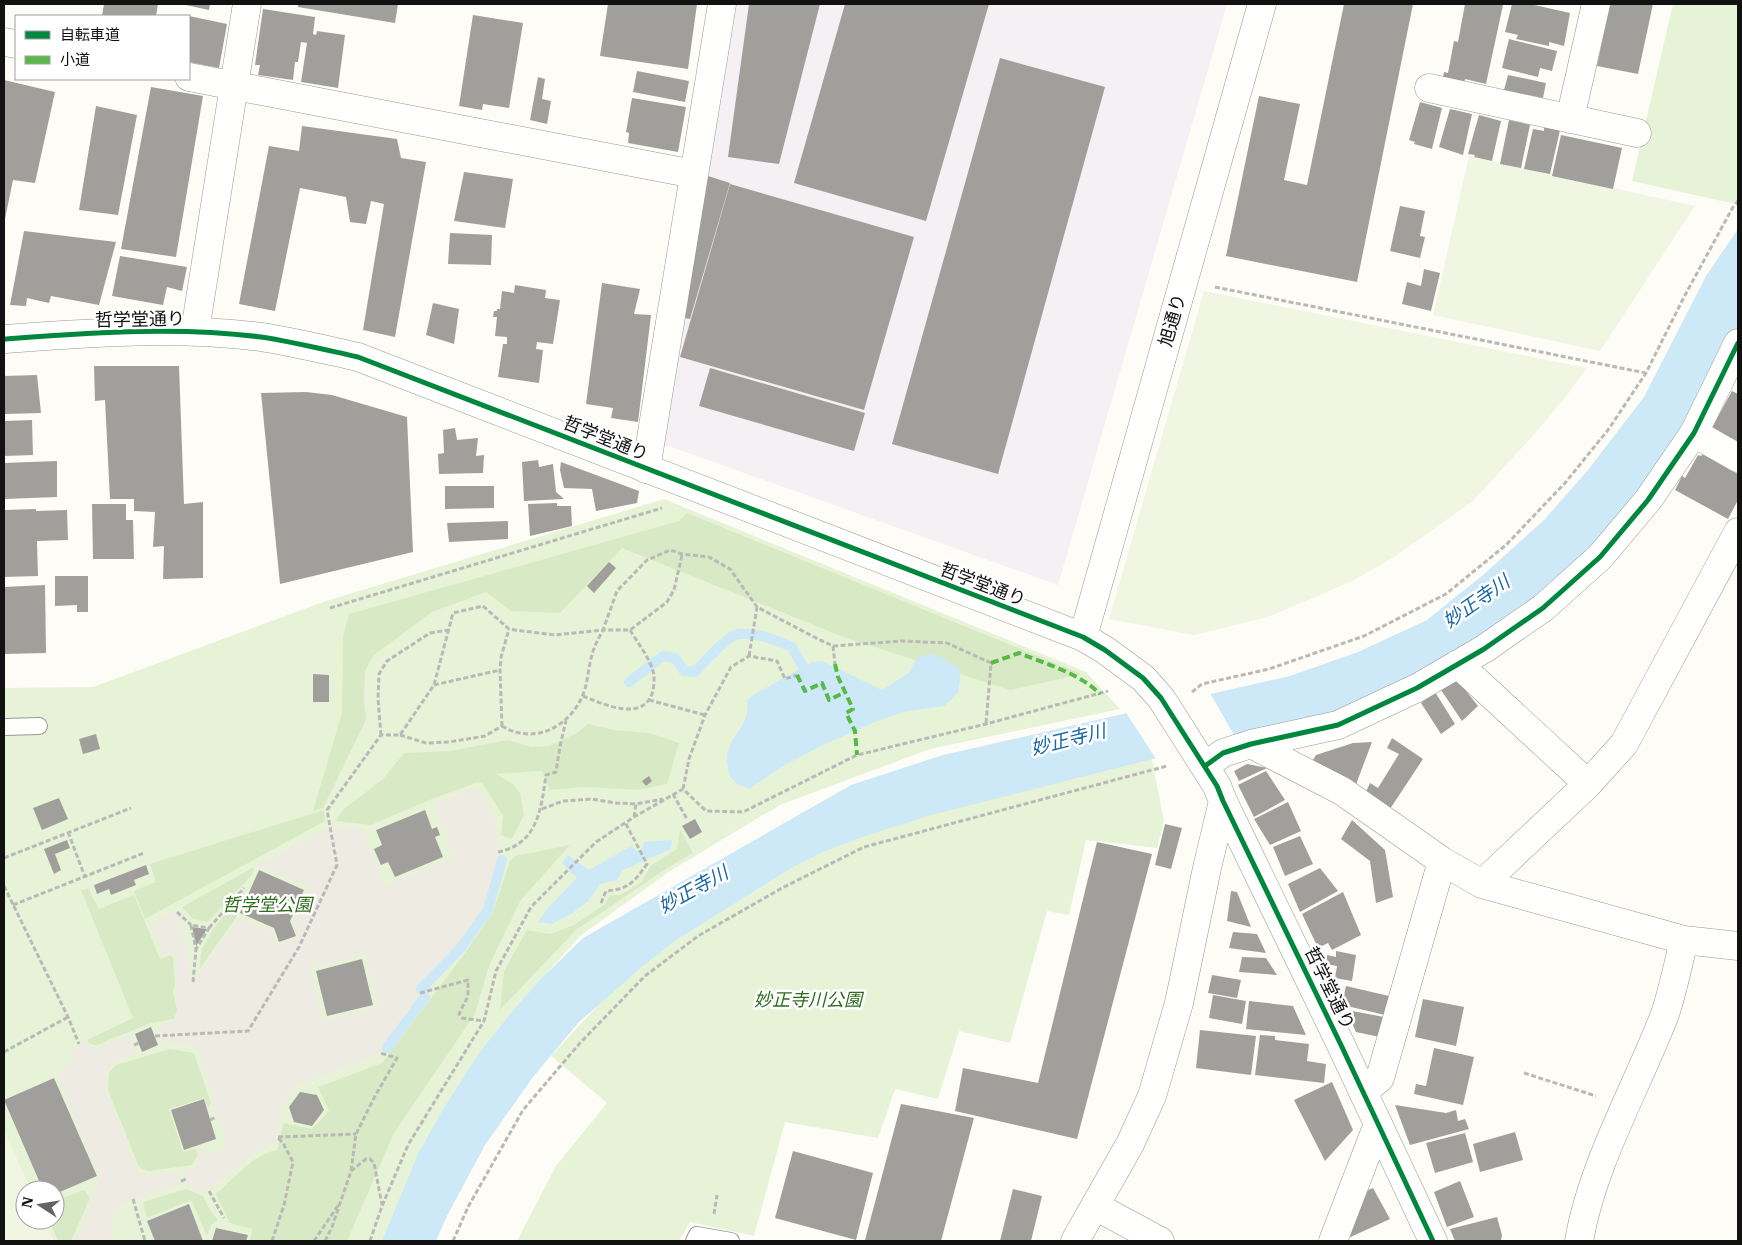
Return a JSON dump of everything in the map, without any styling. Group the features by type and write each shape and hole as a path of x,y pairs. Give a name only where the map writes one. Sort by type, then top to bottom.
{"street":[{"path":"195,332 247,4"},
{"path":"646,469 722,4"},
{"name":"旭通り","path":"1083,637 1262,4"},
{"path":"1570,119 1596,4"},
{"path":"190,77 694,174"},
{"path":"1429,88 1637,133"},
{"name":"哲学堂通り","path":"4,339 106,332 195,332 262,337 358,357 1083,637 1106,650 1144,678 1162,698 1191,761 1218,786 1223,801 1433,1241"},
{"path":"1191,761 1223,754 1251,744 1338,726 1417,688 1484,650 1543,608 1600,557 1648,500 1694,432 1738,343"},
{"path":"1694,432 1738,458"},
{"path":"1482,884 1588,784 1624,744 1738,532"},
{"path":"1458,664 1588,784"},
{"path":"1251,744 1342,791 1442,861 1482,884 1684,940 1738,946"},
{"path":"1075,1241 1130,1144 1152,1096 1179,1002 1223,801"},
{"path":"1363,1092 1380,1078 1442,861"},
{"path":"1579,1241 1582,1224 1601,1165 1665,1012 1684,940"},
{"path":"1333,1241 1378,1124"},
{"path":"1095,1206 1160,1241"}],"lane":[{"path":"4,727 39,726"},
{"path":"694,1241 697,1235 732,1241"}],"path":[{"path":"1190,694 1202,684 1269,669 1364,636 1446,594 1506,545 1564,483 1608,430 1646,373 1688,288 1738,201"},
{"path":"1183,281 1646,373"},
{"path":"330,608 666,507"},
{"path":"502,726 510,731 534,735 550,731 566,720 583,696 592,653 603,630 617,591 646,560 670,550 682,554 709,557 730,569 757,607 818,640 834,646 902,641 947,643 991,663 986,724"},
{"path":"400,735 434,685 453,613 484,606 509,629 555,635 603,630 630,630 667,602 674,590 682,554"},
{"path":"749,656 757,607"},
{"path":"502,726 500,670 501,657 509,629"},
{"path":"155,1036 248,1031 298,948 337,865 327,810 381,734 378,698 379,674 387,661 430,633 449,630"},
{"path":"583,696 601,704 629,710 640,707 649,700 654,688 653,671 630,630"},
{"path":"834,646 835,664"},
{"path":"683,789 689,759 705,715 731,668 749,656 776,661 785,679 797,674"},
{"path":"434,685 500,670"},
{"path":"683,789 706,811 743,812 857,755 1105,693 1111,688"},
{"path":"649,700 705,715"},
{"path":"498,852 512,849 528,836 541,809 546,775 556,772 566,720"},
{"path":"381,734 400,735 426,744 485,736 502,726"},
{"path":"454,1241 468,1207 523,1110 580,1043 645,976 698,936 782,888 864,847 1191,761"},
{"path":"370,1241 382,1206 408,1146 484,1021 489,1008 496,971 531,907 596,842 634,817 683,789"},
{"path":"672,794 687,819"},
{"path":"541,809 563,800 592,799 636,804 667,798"},
{"path":"634,817 636,804"},
{"path":"4,858 131,808"},
{"path":"601,903 606,891 622,890 638,876 647,864 626,824"},
{"path":"68,832 85,876"},
{"path":"13,905 144,853"},
{"path":"4,886 68,1017 79,1044"},
{"path":"196,949 209,928 244,888"},
{"path":"177,912 191,925 209,928"},
{"path":"191,925 196,949 193,982"},
{"path":"420,993 468,980 468,996 459,1014 462,1018 484,1021"},
{"path":"4,1052 68,1017"},
{"path":"325,1241 332,1228 351,1171 356,1134 397,1058 380,1053"},
{"path":"1524,1073 1593,1095"},
{"path":"210,1120 216,1117"},
{"path":"272,1241 284,1205 294,1162 283,1143 277,1137 356,1134"},
{"path":"351,1171 366,1159 370,1159 374,1163 382,1206"},
{"path":"180,1181 187,1179"},
{"path":"209,1191 224,1218"},
{"path":"133,1199 145,1241"},
{"path":"314,1241 342,1200"}],"shaded area":[{"path":"737,4 1227,4 1058,585 663,444"},
{"path":"477,787 488,804 495,823 500,865 485,910 458,947 419,989 422,998 380,1053 298,1085 283,1103 274,1145 253,1154 205,1193 188,1189 183,1169 194,1168 198,1162 200,1149 206,1148 211,1152 217,1153 224,1147 226,1139 223,1127 218,1124 214,1110 216,1104 198,1049 182,1044 164,1043 157,1027 175,1020 179,1010 176,992 175,957 170,952 163,956 149,923 177,909 193,982 239,918 273,932 278,944 298,937 293,923 309,887 257,865 330,826 362,828 385,886 454,857 433,804","holes":["365,954 379,1007 323,1021 310,968"]},
{"path":"131,1035 138,1053 113,1063 105,1073 106,1090 138,1171 149,1176 178,1171 181,1185 122,1203 110,1230 114,1241 75,1241 100,1178 57,1074 70,1063 72,1055 70,1049 79,1044 85,1041 88,1046 97,1048"}],"green space":[{"path":"1673,4 1738,4 1738,201 1735,204 1632,181"},
{"path":"1469,156 1695,206 1600,351 1433,315"},
{"path":"1204,291 1587,368 1536,432 1473,501 1394,557 1352,581 1268,617 1194,635 1109,619"},
{"name":"哲学堂公園","path":"664,499 1086,672 1120,709 930,749 780,805 670,871 580,936 497,1030 398,1241 4,1241 4,688 93,687 326,601"},
{"path":"687,513 1082,674 1010,690 846,638 622,548 560,613 511,611 486,592 432,612 374,655 365,671 364,698 366,720 323,808 313,811 342,713 343,637 349,614 679,521"},
{"path":"588,724 614,730 650,733 679,743 667,784 638,790 585,787 550,790 542,771 496,774 513,784 520,793 524,815 512,839 501,835 503,816 483,784 478,782 371,825 335,821 344,809 383,779 404,753 450,751 508,740 531,747 549,746 577,733"},
{"name":"妙正寺川公園","path":"1151,755 1164,821 1157,848 1086,840 1069,915 1047,911 1010,1043 959,1031 938,1099 895,1089 878,1138 785,1122 754,1236 690,1222 679,1241 517,1241 556,1166 607,1103 551,1056 614,988 654,950 790,864 859,835 933,810"},
{"path":"324,810 325,821 145,919 134,891 156,882 150,864"},
{"path":"680,829 693,853 667,868 576,930 500,1010 504,971 527,930 550,934 574,925 604,905 610,895 620,895 642,882 650,866 677,849"},
{"path":"570,845 520,901 489,966 475,1014 394,1133 347,1241 250,1241 252,1229 230,1223 216,1194 260,1156 277,1150 283,1123 312,1129 329,1111 318,1087 382,1063 465,953 493,912 510,861 515,856"},
{"path":"254,867 252,875 208,922 193,919 182,907"},
{"path":"88,889 99,909 134,895 160,959 170,955 173,958 175,983 173,992 177,1010 174,1019 151,1023 96,1045 90,1044 87,1040 133,1018 81,890"},
{"path":"246,889 237,916 199,970 202,949 213,929"},
{"path":"170,1049 194,1053 211,1103 208,1108 204,1098 169,1109 183,1152 196,1149 198,1155 192,1165 148,1171 139,1167 108,1090 109,1073 116,1065"},
{"path":"4,1130 26,1180 15,1180 15,1230 49,1230 54,1241 4,1241"},
{"path":"186,1189 203,1196 218,1220 211,1225 207,1236 191,1200 147,1218 143,1202"},
{"path":"84,1190 90,1198 71,1241 58,1241 53,1230 65,1230 65,1197"}],"water":[{"name":"妙正寺川","path":"1738,229 1738,328 1706,390 1633,507 1518,618 1338,719 1224,741 931,815 862,837 823,852 791,868 673,942 579,1022 533,1077 485,1145 447,1216 436,1241 382,1241 418,1154 442,1111 480,1052 540,980 583,938 851,785 943,755 1290,676 1358,652 1427,620 1483,575 1544,520 1588,470 1644,397 1706,276"},
{"path":"927,654 937,655 959,668 958,693 944,706 903,712 872,723 783,766 749,789 736,783 729,775 727,760 730,744 744,722 748,708 747,700 755,694 812,662 822,661 882,690 909,673 916,659"},
{"path":"672,840 671,849 623,870 617,880 600,884 588,901 571,914 552,924 538,922 547,909 577,878 562,863 568,855 589,870 631,846 637,851 642,849 644,842"}],"pier":[{"path":"1210,693 1237,740 1156,759 1125,711"}],"building":[{"path":"104,4 158,4 156,15 102,15"},
{"path":"181,4 210,4 209,10"},
{"path":"298,4 398,4 395,23 298,7"},
{"path":"608,4 697,4 688,69 600,56"},
{"path":"749,4 820,4 779,164 728,157"},
{"path":"845,4 989,4 926,221 794,183"},
{"path":"1344,4 1413,4 1357,282 1226,256 1259,96 1300,104 1284,180 1307,185"},
{"path":"1465,4 1503,5 1486,84 1465,79 1463,89 1443,77 1444,72 1448,73 1454,41 1458,42"},
{"path":"1512,4 1530,4 1570,13 1564,46 1549,42 1549,46 1516,39 1518,35 1505,32"},
{"path":"1610,4 1653,4 1638,74 1597,66"},
{"path":"263,9 315,17 313,34 316,35 317,31 345,35 338,88 301,82 307,43 301,42 298,62 295,62 293,80 258,75 260,65 255,65"},
{"path":"473,15 523,23 509,108 483,104 482,110 459,106"},
{"path":"190,16 227,24 219,68 190,62"},
{"path":"1509,39 1557,51 1552,71 1540,68 1538,77 1502,68"},
{"path":"1000,58 1105,87 998,474 892,444"},
{"path":"637,71 689,81 685,102 633,92"},
{"path":"1508,75 1546,83 1543,98 1504,90"},
{"path":"538,77 545,79 542,99 551,101 547,124 530,120"},
{"path":"4,80 55,92 35,183 13,180 5,219"},
{"path":"151,87 203,96 176,257 121,249"},
{"path":"632,98 686,107 678,152 628,143 629,133 626,132"},
{"path":"1420,102 1442,108 1432,149 1414,144 1415,142 1409,140"},
{"path":"96,106 137,115 118,215 79,210"},
{"path":"1450,109 1472,114 1463,155 1439,147"},
{"path":"1479,115 1501,121 1492,161 1468,154"},
{"path":"1509,120 1530,125 1521,168 1500,164"},
{"path":"302,126 397,139 401,158 426,162 395,337 363,330 384,204 371,201 366,224 350,222 346,197 300,188 275,311 239,304 269,146 299,151"},
{"path":"1544,127 1560,130 1550,174 1524,169 1533,129 1544,131"},
{"path":"1561,135 1622,148 1613,189 1552,176"},
{"path":"464,172 513,179 505,228 454,221"},
{"path":"708,176 730,183 690,319 684,318"},
{"path":"730,184 914,237 864,410 680,357"},
{"path":"1400,206 1425,211 1420,236 1425,237 1420,258 1390,251"},
{"path":"24,231 116,242 99,305 51,296 49,303 27,298 26,306 10,305"},
{"path":"450,233 492,235 491,265 448,264"},
{"path":"120,256 187,267 182,291 167,287 163,305 112,296"},
{"path":"1424,269 1440,273 1431,311 1402,304 1407,282 1421,286"},
{"path":"602,283 640,289 634,314 651,315 638,422 611,418 613,408 586,404"},
{"path":"515,285 546,290 545,298 560,300 553,344 537,342 536,349 543,350 539,383 498,377 503,344 507,344 507,337 495,336 497,317 493,317 494,311 500,309 502,291 514,293"},
{"path":"433,303 459,309 454,344 426,335"},
{"path":"94,366 179,366 184,504 203,502 203,578 163,579 164,546 153,547 155,512 134,511 134,499 110,499 105,400 95,401"},
{"path":"710,368 865,413 854,451 699,406"},
{"path":"37,375 41,413 5,414 4,376"},
{"path":"1732,391 1738,394 1738,444 1711,429"},
{"path":"306,392 332,395 407,417 413,552 280,584 261,393"},
{"path":"32,420 33,455 4,456 4,421"},
{"path":"455,428 457,440 478,438 476,456 484,455 483,473 439,474 438,454 444,453 443,430"},
{"path":"1703,454 1738,474 1738,500 1728,519 1675,490 1682,476 1685,478 1698,455 1701,456"},
{"path":"538,460 539,467 553,464 556,492 564,499 524,501 522,462"},
{"path":"57,461 57,497 4,499 4,463"},
{"path":"561,462 639,491 637,503 596,511 592,489 564,488 560,470"},
{"path":"445,486 494,486 494,508 445,509"},
{"path":"557,503 557,506 571,506 572,526 530,536 528,504"},
{"path":"92,504 126,504 126,520 133,520 134,559 93,559"},
{"path":"36,509 36,511 67,510 68,540 37,541 38,576 4,577 4,510"},
{"path":"508,521 508,539 449,542 447,523"},
{"path":"609,562 616,568 594,593 587,586"},
{"path":"55,576 88,576 88,612 77,612 77,605 55,606"},
{"path":"45,585 46,653 4,654 4,587"},
{"path":"313,674 329,675 329,702 313,702"},
{"path":"1455,677 1478,706 1462,721 1441,690"},
{"path":"1435,692 1455,724 1441,734 1421,703"},
{"path":"96,734 100,749 83,754 79,739"},
{"path":"1392,738 1423,759 1390,809 1366,792 1370,783 1378,788 1399,754 1387,748"},
{"path":"1372,742 1355,787 1310,765 1316,755 1353,743"},
{"path":"1247,764 1267,768 1239,781 1234,771"},
{"path":"1266,771 1285,800 1254,817 1238,785"},
{"path":"649,776 652,781 646,786 642,781"},
{"path":"59,798 68,819 42,830 33,808"},
{"path":"1288,802 1301,831 1270,845 1254,819"},
{"path":"425,810 432,829 437,827 440,835 435,837 443,857 395,877 388,862 381,865 374,849 382,845 376,830"},
{"path":"695,819 702,832 690,839 682,826"},
{"path":"1352,820 1385,850 1393,897 1376,903 1370,861 1341,839"},
{"path":"1165,824 1182,828 1171,869 1155,865"},
{"path":"1300,836 1313,864 1285,876 1273,847"},
{"path":"67,840 70,848 55,854 61,870 54,874 44,849"},
{"path":"1097,842 1152,854 1077,1139 955,1111 963,1068 1038,1083"},
{"path":"146,865 149,874 134,880 136,885 111,895 109,889 97,894 94,885"},
{"path":"1320,868 1338,891 1300,912 1288,884"},
{"path":"259,870 304,890 290,921 296,936 279,942 274,928 240,913"},
{"path":"1231,891 1237,892 1251,927 1227,921"},
{"path":"1343,892 1361,935 1332,950 1328,943 1318,948 1302,914"},
{"path":"192,927 207,929 196,946"},
{"path":"1233,932 1257,934 1266,953 1229,948"},
{"path":"1336,951 1356,955 1352,981 1335,978 1337,966 1326,964 1327,955 1336,957"},
{"path":"1242,957 1266,958 1277,975 1239,972"},
{"path":"362,959 373,1005 327,1016 316,971"},
{"path":"1212,975 1241,980 1237,998 1208,993"},
{"path":"1346,986 1389,996 1385,1015 1347,1006 1343,999"},
{"path":"1213,995 1246,1001 1242,1024 1209,1018"},
{"path":"1423,999 1464,1007 1456,1046 1415,1037"},
{"path":"1249,1001 1293,1006 1306,1035 1246,1029"},
{"path":"1352,1011 1384,1017 1380,1037 1356,1032 1350,1019"},
{"path":"151,1027 158,1045 142,1052 135,1034"},
{"path":"1200,1030 1256,1036 1251,1075 1196,1068"},
{"path":"1260,1035 1275,1036 1275,1040 1309,1044 1307,1061 1326,1064 1324,1083 1255,1075"},
{"path":"1434,1048 1474,1057 1463,1105 1414,1094 1416,1084 1426,1086"},
{"path":"54,1078 97,1176 65,1190 65,1180 39,1180 4,1100"},
{"path":"1332,1082 1353,1130 1325,1161 1294,1100"},
{"path":"300,1092 317,1095 324,1110 312,1126 294,1122 289,1107"},
{"path":"204,1099 216,1139 184,1150 171,1110"},
{"path":"901,1104 974,1118 941,1241 865,1240"},
{"path":"1395,1105 1446,1113 1456,1110 1458,1121 1465,1119 1469,1129 1410,1145"},
{"path":"1515,1132 1523,1160 1480,1172 1473,1144"},
{"path":"1465,1133 1473,1162 1435,1173 1426,1143"},
{"path":"793,1151 873,1173 856,1240 775,1218"},
{"path":"1460,1181 1474,1217 1447,1227 1434,1192"},
{"path":"1373,1188 1390,1219 1344,1240 1355,1196"},
{"path":"1013,1189 1042,1196 1031,1241 1000,1241"},
{"path":"189,1204 203,1241 155,1241 147,1221"},
{"path":"1497,1217 1502,1235 1501,1241 1455,1241 1450,1229"},
{"path":"216,1228 248,1235 246,1241 212,1241"}],"waterway":[{"path":"629,682 663,656 675,658 684,671 695,672 722,644 739,634 759,635 792,647 803,667"},
{"path":"421,989 460,949 488,910 502,860"},
{"path":"387,1048 425,997"}],"marked path":[{"path":"991,663 1019,653 1051,665 1082,680 1100,694"},
{"path":"835,664 838,677 853,709 846,713 855,731 857,755"},
{"path":"797,675 805,691 822,683 829,700 845,692"}],"cycle path":[{"path":"4,339 132,332 197,332 261,337 358,357 1083,637 1105,650 1143,678 1161,698 1217,786 1433,1241"},
{"path":"1205,766 1223,753 1251,744 1338,725 1417,688 1484,649 1543,608 1600,557 1648,500 1694,433 1738,343"}]}
